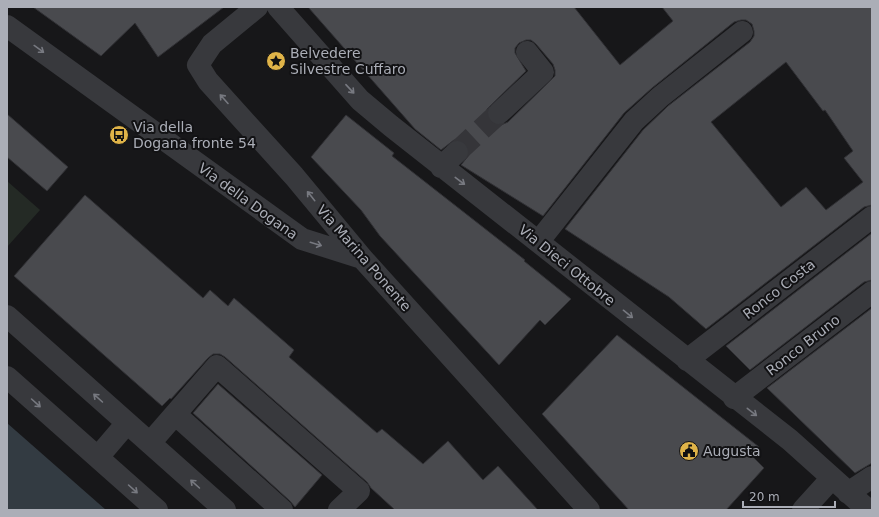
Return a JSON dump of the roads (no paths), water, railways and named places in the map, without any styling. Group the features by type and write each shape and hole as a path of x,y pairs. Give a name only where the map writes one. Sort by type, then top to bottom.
{"street":[{"name":"Via Marina Ponente","path":"257,7 212,44 198,65 208,81 294,176 362,258 589,510"},
{"name":"Via Dieci Ottobre","path":"278,7 360,100 441,167 539,241 734,398 790,440 868,510"},
{"name":"Via della Dogana","path":"7,26 302,240 362,258"},
{"path":"539,241 634,121 660,97 742,32"},
{"path":"499,113 543,72 527,52"},
{"path":"441,167 457,152"},
{"name":"Ronco Costa","path":"687,360 872,217"},
{"name":"Ronco Bruno","path":"734,398 872,292"},
{"path":"7,316 225,510"},
{"path":"150,443 217,366 359,490 339,510"},
{"path":"7,377 157,510"},
{"path":"175,414 282,510"},
{"path":"98,457 127,423"},
{"path":"848,493 872,477"},
{"path":"802,510 832,478"}],"tunnel":[{"path":"457,152 499,113"}],"place":[{"name":"Belvedere Silvestre Cuffaro","path":"276,61"},
{"name":"Via della Dogana fronte 54","path":"119,135"},
{"name":"Augusta","path":"689,451"}]}
